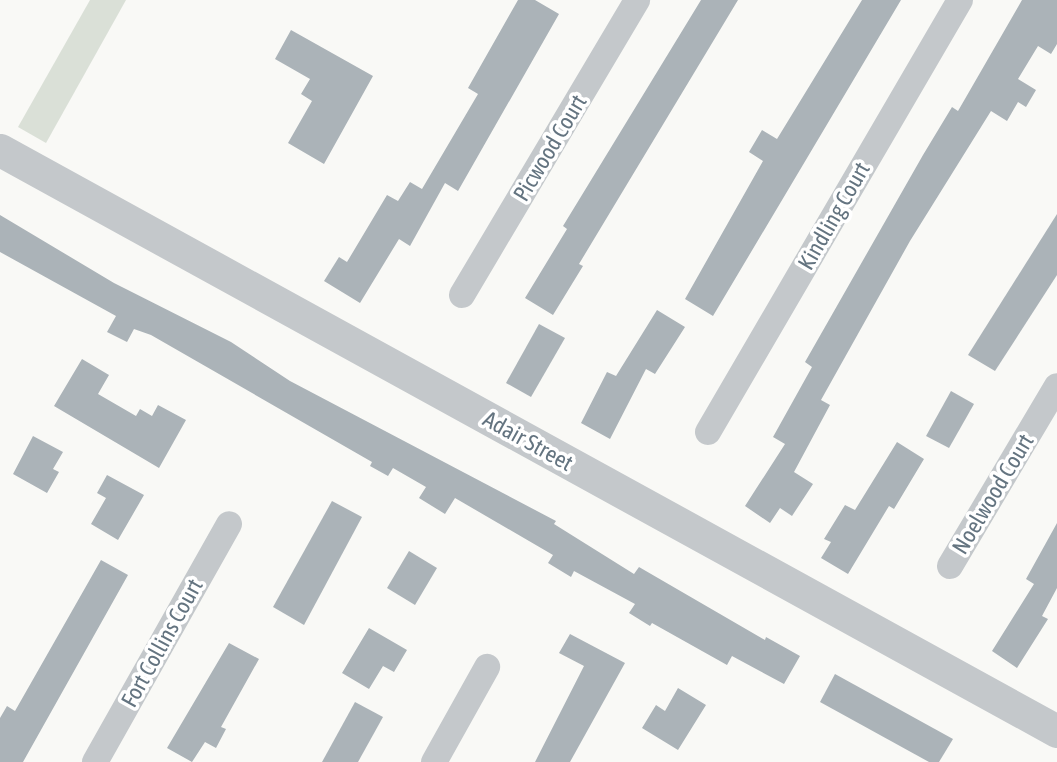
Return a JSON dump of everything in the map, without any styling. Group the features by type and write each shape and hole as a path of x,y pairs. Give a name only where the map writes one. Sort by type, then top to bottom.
{"street":[{"name":"Picwood Court","path":"463,295 637,0"},
{"name":"Kindling Court","path":"708,432 960,0"},
{"name":"Adair Street","path":"0,150 1057,731"},
{"name":"Noelwood Court","path":"950,566 1057,386"},
{"name":"Fort Collins Court","path":"95,762 229,524"},
{"path":"435,762 488,667"}],"shaded area":[{"path":"90,0 126,0 46,143 18,127"}],"building":[{"path":"518,0 535,0 559,14 458,191 445,183 410,246 399,239 360,303 324,281 339,257 347,262 387,195 398,201 410,182 422,189 478,94 468,88"},
{"path":"701,0 738,0 579,264 583,266 553,315 525,298 567,229 563,226"},
{"path":"862,0 901,0 713,316 685,299 763,161 749,152 762,130 777,139"},
{"path":"1022,0 1057,0 1057,44 1051,54 1038,46 1018,79 1036,90 1026,107 1018,102 1007,121 991,111 910,241 821,400 830,405 794,472 813,484 792,516 780,508 770,523 745,506 785,444 773,437 812,367 805,362 923,155 952,107 958,111"},
{"path":"291,30 373,76 324,164 288,143 312,101 301,94 310,79 275,59"},
{"path":"1057,214 1057,275 995,371 968,355"},
{"path":"0,215 114,283 231,342 290,381 556,521 554,524 634,574 639,567 765,640 766,637 800,656 784,684 732,656 727,665 652,623 650,626 629,613 635,604 574,571 571,577 548,563 553,555 455,498 445,514 419,498 426,487 393,468 388,476 370,466 372,462 151,335 134,329 127,342 107,332 116,316 0,252"},
{"path":"657,310 685,327 655,374 646,369 610,439 581,423 607,372 616,376"},
{"path":"539,324 565,338 531,397 506,383"},
{"path":"82,359 109,375 98,394 136,416 140,409 152,416 158,405 186,420 159,468 54,406"},
{"path":"951,391 974,404 949,448 926,436"},
{"path":"33,436 63,452 53,469 59,472 47,493 13,474"},
{"path":"897,442 924,459 894,509 889,506 848,574 821,558 831,542 824,539 845,505 855,510"},
{"path":"107,475 144,495 118,540 91,524 106,498 97,493"},
{"path":"332,501 362,517 304,625 273,607"},
{"path":"1057,523 1057,588 1042,616 1048,619 1017,668 992,651 1034,584 1026,579"},
{"path":"409,551 437,568 415,605 387,588"},
{"path":"101,560 128,575 23,762 0,762 0,718 7,706 15,711"},
{"path":"369,628 407,650 394,672 383,666 369,689 342,673"},
{"path":"570,634 625,663 570,762 535,762 584,666 559,653"},
{"path":"229,643 259,659 221,727 226,729 216,748 205,742 192,762 167,748"},
{"path":"835,674 953,739 939,762 929,762 820,702"},
{"path":"678,688 706,705 678,750 642,728 656,705 665,711"},
{"path":"355,702 383,717 358,762 322,762"}]}
